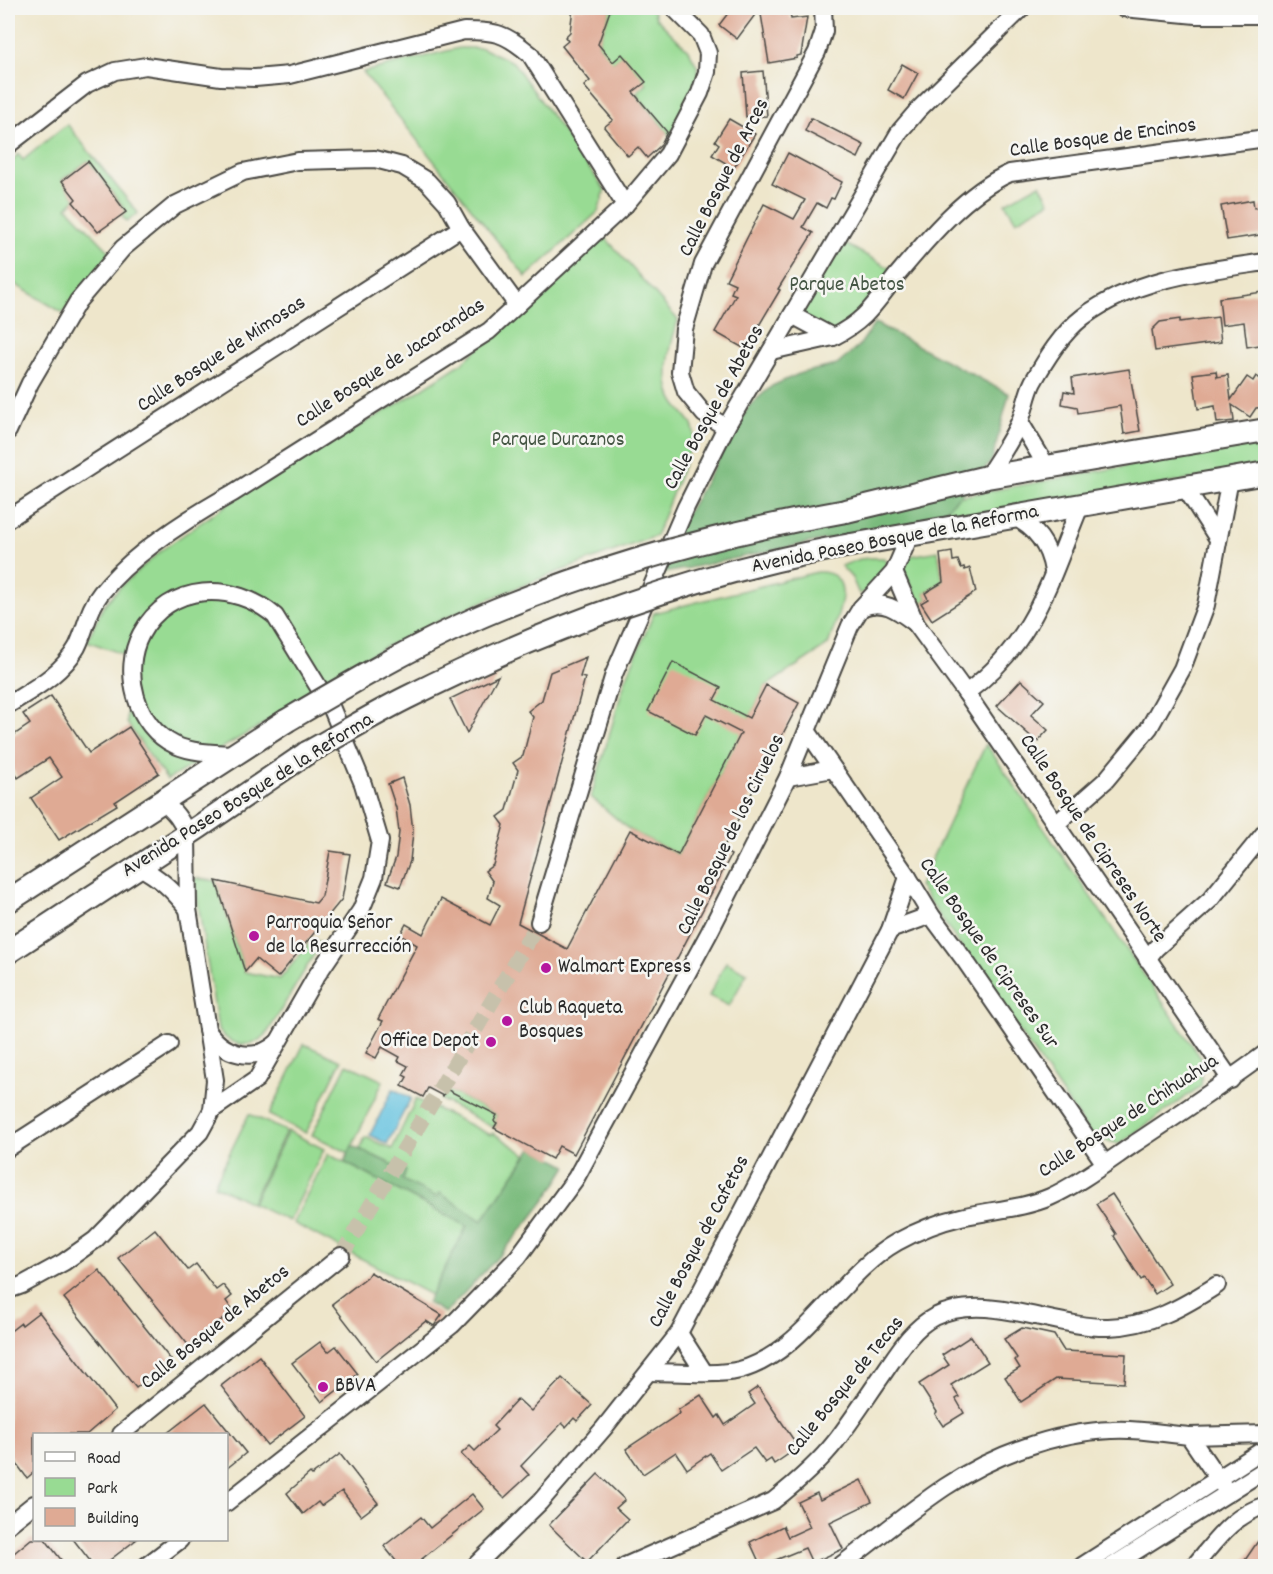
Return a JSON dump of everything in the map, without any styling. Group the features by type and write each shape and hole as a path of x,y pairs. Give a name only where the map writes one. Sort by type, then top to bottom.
{"main road":[{"name":"Avenida Paseo Bosque de la Reforma","path":"8,901 286,722 386,664 495,610 637,559 775,523 846,511 987,477 1266,430"},
{"name":"Avenida Paseo Bosque de la Reforma","path":"8,952 307,753 405,698 516,646 654,596 779,558 911,533 1266,473"}],"street":[{"name":"Calle Bosque de Jacarandas","path":"8,705 45,682 62,667 77,646 95,601 137,558 193,516 233,494 489,330 625,205 668,154 700,93 707,72 708,52 700,35 674,8"},
{"name":"Calle Bosque de Arces","path":"726,427 704,414 686,392 680,372 684,329 703,264 817,52 824,31 823,8"},
{"name":"Calle Bosque de Abetos","path":"539,922 614,674 686,507 726,427 900,131 918,110 1022,8"},
{"path":"1123,8 1196,15 1266,15"},
{"path":"8,145 87,84 115,72 146,66 221,77 255,78 290,75 464,31 489,31 511,38 530,54 625,205"},
{"name":"Calle Bosque de Encinos","path":"771,351 833,337 849,329 867,315 899,273 942,224 981,190 999,178 1022,170 1266,138"},
{"path":"8,431 30,383 78,301 123,248 175,205 243,172 298,161 375,159 402,166 427,181 447,203 461,228 517,305"},
{"name":"Calle Bosque de Mimosas","path":"8,519 461,228"},
{"path":"987,477 1020,423 1032,384 1055,347 1082,318 1114,298 1153,283 1195,272 1266,262"},
{"path":"792,315 833,337"},
{"path":"1020,423 1047,467"},
{"path":"1056,825 1106,780 1149,728 1177,679 1206,605 1230,479"},
{"path":"1184,486 1218,539"},
{"path":"966,693 996,669 1020,640 1039,607 1080,504"},
{"path":"1012,516 1030,526 1037,534 1048,551 1053,572"},
{"name":"Calle Bosque de los Ciruelos","path":"228,1501 452,1325 518,1257 576,1178 709,933 788,777 850,626 861,608 894,572 911,533"},
{"name":"Calle Bosque de Cipreses Norte","path":"894,572 916,624 966,693 1231,1080"},
{"path":"212,1110 258,1078 315,978 361,910 374,878 380,842 363,784 332,709 275,616 255,601 230,592 193,594 162,610 145,626 139,636 133,663 132,684 146,718 162,737 172,744 194,751 234,754"},
{"name":"Calle Bosque de Cipreses Norte","path":"861,608 875,603 889,605 916,624"},
{"name":"Calle Bosque de Cipreses Sur","path":"808,732 908,877 931,915 1105,1164"},
{"path":"788,777 833,769"},
{"path":"8,1290 64,1262 95,1240 200,1132 212,1110 215,1080 189,909 187,835 174,811 162,801"},
{"path":"1147,958 1210,900 1266,831"},
{"path":"138,866 157,876 189,909"},
{"name":"Calle Bosque de Cafetos","path":"475,1566 540,1502 604,1428 679,1333 890,930 908,877"},
{"path":"890,930 931,915"},
{"path":"206,1027 221,1047 240,1054 262,1052 272,1047 281,1038"},
{"path":"8,1148 169,1044"},
{"name":"Calle Bosque de Chihuahua","path":"649,1372 738,1370 763,1362 795,1337 871,1261 896,1242 960,1217 1022,1205 1049,1197 1105,1164 1231,1080 1266,1053"},
{"name":"Calle Bosque de Abetos","path":"122,1433 340,1256"},
{"name":"Calle Bosque de Tecas","path":"625,1566 773,1501 788,1489 834,1443 908,1338 932,1318 960,1308 992,1309 1092,1326 1126,1326 1171,1313 1217,1285"},
{"path":"679,1333 704,1372"},
{"path":"840,1566 945,1487 984,1465 1026,1448 1069,1436 1113,1430 1189,1436 1266,1434"},
{"path":"1189,1436 1228,1493"},
{"path":"1082,1566 1266,1448"},
{"path":"1112,1566 1266,1469"},
{"path":"8,1525 33,1505"},
{"path":"1194,1566 1228,1526 1249,1510 1266,1505"},
{"path":"146,1566 177,1541"}],"green space":[{"path":"608,8 652,8 656,18 689,51 697,66 698,78 671,137 636,94 647,84 622,55 612,63 598,44 610,10"},
{"path":"459,48 482,48 513,62 605,190 598,212 526,277 363,72"},
{"path":"67,124 138,213 127,222 121,215 126,211 88,161 62,180 76,199 67,207 111,253 63,313 8,280 8,168 18,154 23,160"},
{"path":"1040,184 1050,202 1016,221 1005,203"},
{"name":"Parque Duraznos","path":"604,236 678,320 670,350 669,384 675,403 693,427 694,438 656,536 521,586 433,623 349,667 308,692 310,697 167,780 127,723 128,656 87,641 104,605 123,584 163,549 238,497 414,394 462,363"},
{"name":"Parque Abetos","path":"836,239 899,273 833,337 792,315"},
{"path":"875,323 1009,394 992,460 978,478 935,520 818,541 651,576 749,406 772,386 801,373 837,365 859,346"},
{"path":"1265,441 1265,466 872,537 868,513"},
{"path":"938,551 943,582 925,593 928,599 921,603 902,571 905,557"},
{"path":"870,558 884,558 889,565 870,589 859,594 852,578 841,566"},
{"path":"817,572 830,574 838,580 842,589 839,612 828,645 766,686 678,855 630,830 591,797 625,681 654,613"},
{"path":"986,744 1203,1061 1201,1086 1119,1144 1092,1137 919,886"},
{"path":"194,878 216,881 245,972 280,979 313,939 321,943 266,1035 260,1040 240,1044 228,1040 218,1029"},
{"path":"726,962 747,973 729,1006 709,996"},
{"path":"304,1044 341,1061 306,1133 269,1115"},
{"path":"347,1064 383,1081 349,1153 312,1135"},
{"path":"446,1089 497,1115 494,1128 441,1100"},
{"path":"416,1099 491,1135 493,1133 527,1155 482,1221 440,1194 438,1198 401,1180 406,1171 360,1149 365,1137 392,1149"},
{"path":"249,1114 286,1131 251,1203 214,1185"},
{"path":"288,1131 324,1149 289,1221 252,1204"},
{"path":"352,1146 406,1171 402,1180 437,1197 440,1193 482,1221 532,1148 567,1166 526,1225 445,1313 427,1303 467,1226 344,1162"},
{"path":"328,1154 467,1226 431,1295 293,1223"}],"water":[{"path":"393,1089 411,1098 387,1144 370,1135"}],"building":[{"path":"573,8 611,8 598,44 613,62 622,54 646,82 633,92 667,132 660,146 647,158 638,147 628,156 604,127 613,120 584,86 590,81 562,46 568,41 565,37 570,32"},
{"path":"732,8 760,8 737,39 719,25"},
{"path":"760,8 789,8 791,19 807,17 801,55 797,58 769,63"},
{"path":"902,64 918,73 904,99 888,90"},
{"path":"763,71 767,116 746,117 743,73"},
{"path":"811,118 864,145 858,158 805,131"},
{"path":"729,119 755,134 734,168 712,155 719,144 715,141"},
{"path":"788,153 842,182 834,199 831,198 826,208 817,203 803,227 813,233 778,289 780,290 745,349 715,332 736,295 731,293 735,284 726,280 764,204 794,219 805,200 772,184"},
{"path":"88,161 126,212 98,232 73,202 76,199 62,181"},
{"path":"1253,200 1254,208 1266,206 1266,234 1227,240 1221,206"},
{"path":"1263,292 1263,295 1266,295 1266,344 1247,347 1244,322 1222,325 1219,298"},
{"path":"1218,317 1221,342 1155,351 1152,330 1160,322"},
{"path":"1129,369 1140,431 1124,434 1120,406 1078,413 1077,407 1062,404 1064,391 1074,393 1072,378"},
{"path":"1216,371 1217,377 1228,375 1231,400 1247,377 1253,381 1256,376 1266,382 1266,407 1256,408 1250,417 1232,405 1234,421 1217,423 1215,406 1198,409 1193,374"},
{"path":"952,552 953,561 958,560 961,568 964,567 965,570 970,568 976,592 932,620 921,603 928,599 925,593 943,582 940,554"},
{"path":"586,657 580,677 585,678 518,923 567,949 630,830 678,855 741,733 706,715 695,735 648,711 673,662 721,687 714,700 749,718 766,685 799,703 722,850 731,855 574,1154 559,1146 552,1159 494,1128 497,1115 446,1089 443,1096 428,1088 423,1097 402,1086 407,1077 403,1075 408,1066 398,1061 400,1057 382,1047 376,1058 366,1053 383,1021 378,1019 417,945 400,935 406,924 423,934 441,899 490,925 500,905 488,898 493,882 485,871 493,865 504,825 498,817 507,810 518,770 513,763 523,756 533,717 528,711 542,700 550,672"},
{"path":"498,676 467,733 450,699"},
{"path":"1021,680 1044,701 1031,715 1048,730 1037,742 997,706"},
{"path":"51,696 89,753 129,727 159,773 115,802 117,805 59,840 31,798 62,777 49,758 18,778 8,762 8,739 30,724 23,714"},
{"path":"402,778 410,805 413,832 410,861 400,887 387,882 396,857 399,832 396,808 388,784"},
{"path":"330,851 350,854 342,899 278,977 256,959 245,972 216,881 316,903 322,896"},
{"path":"1112,1194 1170,1284 1155,1294 1144,1278 1141,1280 1114,1236 1116,1234 1096,1204"},
{"path":"155,1229 188,1270 196,1264 216,1290 223,1285 232,1296 226,1301 233,1311 189,1346 118,1258"},
{"path":"99,1270 171,1360 136,1388 64,1298"},
{"path":"370,1272 442,1315 434,1326 426,1321 376,1361 332,1304 367,1277"},
{"path":"39,1312 115,1410 88,1433 33,1433 33,1473 27,1478 8,1452 8,1333 21,1323 22,1325"},
{"path":"1022,1328 1054,1335 1064,1351 1126,1354 1124,1383 1056,1379 1021,1402 1005,1377 1020,1368 1015,1360 1017,1358 1004,1339"},
{"path":"971,1336 988,1362 951,1385 959,1397 956,1399 964,1413 943,1426 919,1384 949,1365 942,1355"},
{"path":"320,1342 328,1352 336,1346 358,1374 322,1402 292,1363"},
{"path":"259,1356 305,1416 267,1445 221,1386"},
{"path":"562,1378 592,1405 577,1421 574,1418 566,1427 562,1423 521,1466 529,1475 504,1498 461,1454 470,1446 475,1451 497,1430 493,1426 518,1399 531,1411"},
{"path":"758,1387 795,1442 790,1445 793,1451 774,1464 771,1459 765,1463 754,1448 721,1470 710,1453 687,1469 676,1452 643,1474 626,1449 680,1413 678,1410 701,1395 716,1418 719,1415 725,1425 755,1404 748,1394"},
{"path":"206,1403 246,1453 228,1467 228,1433 167,1433"},
{"path":"340,1454 378,1503 361,1516 342,1491 321,1506 318,1502 303,1514 287,1493 310,1473 312,1475"},
{"path":"598,1474 625,1500 616,1508 628,1519 587,1562 549,1525"},
{"path":"861,1480 872,1502 830,1522 843,1549 812,1563 805,1548 761,1566 750,1542 783,1526 788,1537 810,1527 798,1502 817,1493 820,1500"},
{"path":"472,1494 484,1509 413,1566 400,1566 384,1546 421,1517 430,1528"},
{"path":"33,1539 33,1541 47,1541 66,1566 8,1566 8,1558"},
{"path":"75,1541 134,1541 102,1566 94,1566"},
{"path":"1258,1541 1266,1546 1266,1566 1241,1566"}],"tunnel":[{"path":"341,1256 539,922"}],"place":[{"name":"Parroquia Señor de la Resurrección","path":"254,936"},
{"name":"Walmart Express","path":"546,968"},
{"name":"Club Raqueta Bosques","path":"507,1021"},
{"name":"Office Depot","path":"491,1042"},
{"name":"BBVA","path":"323,1387"}]}
